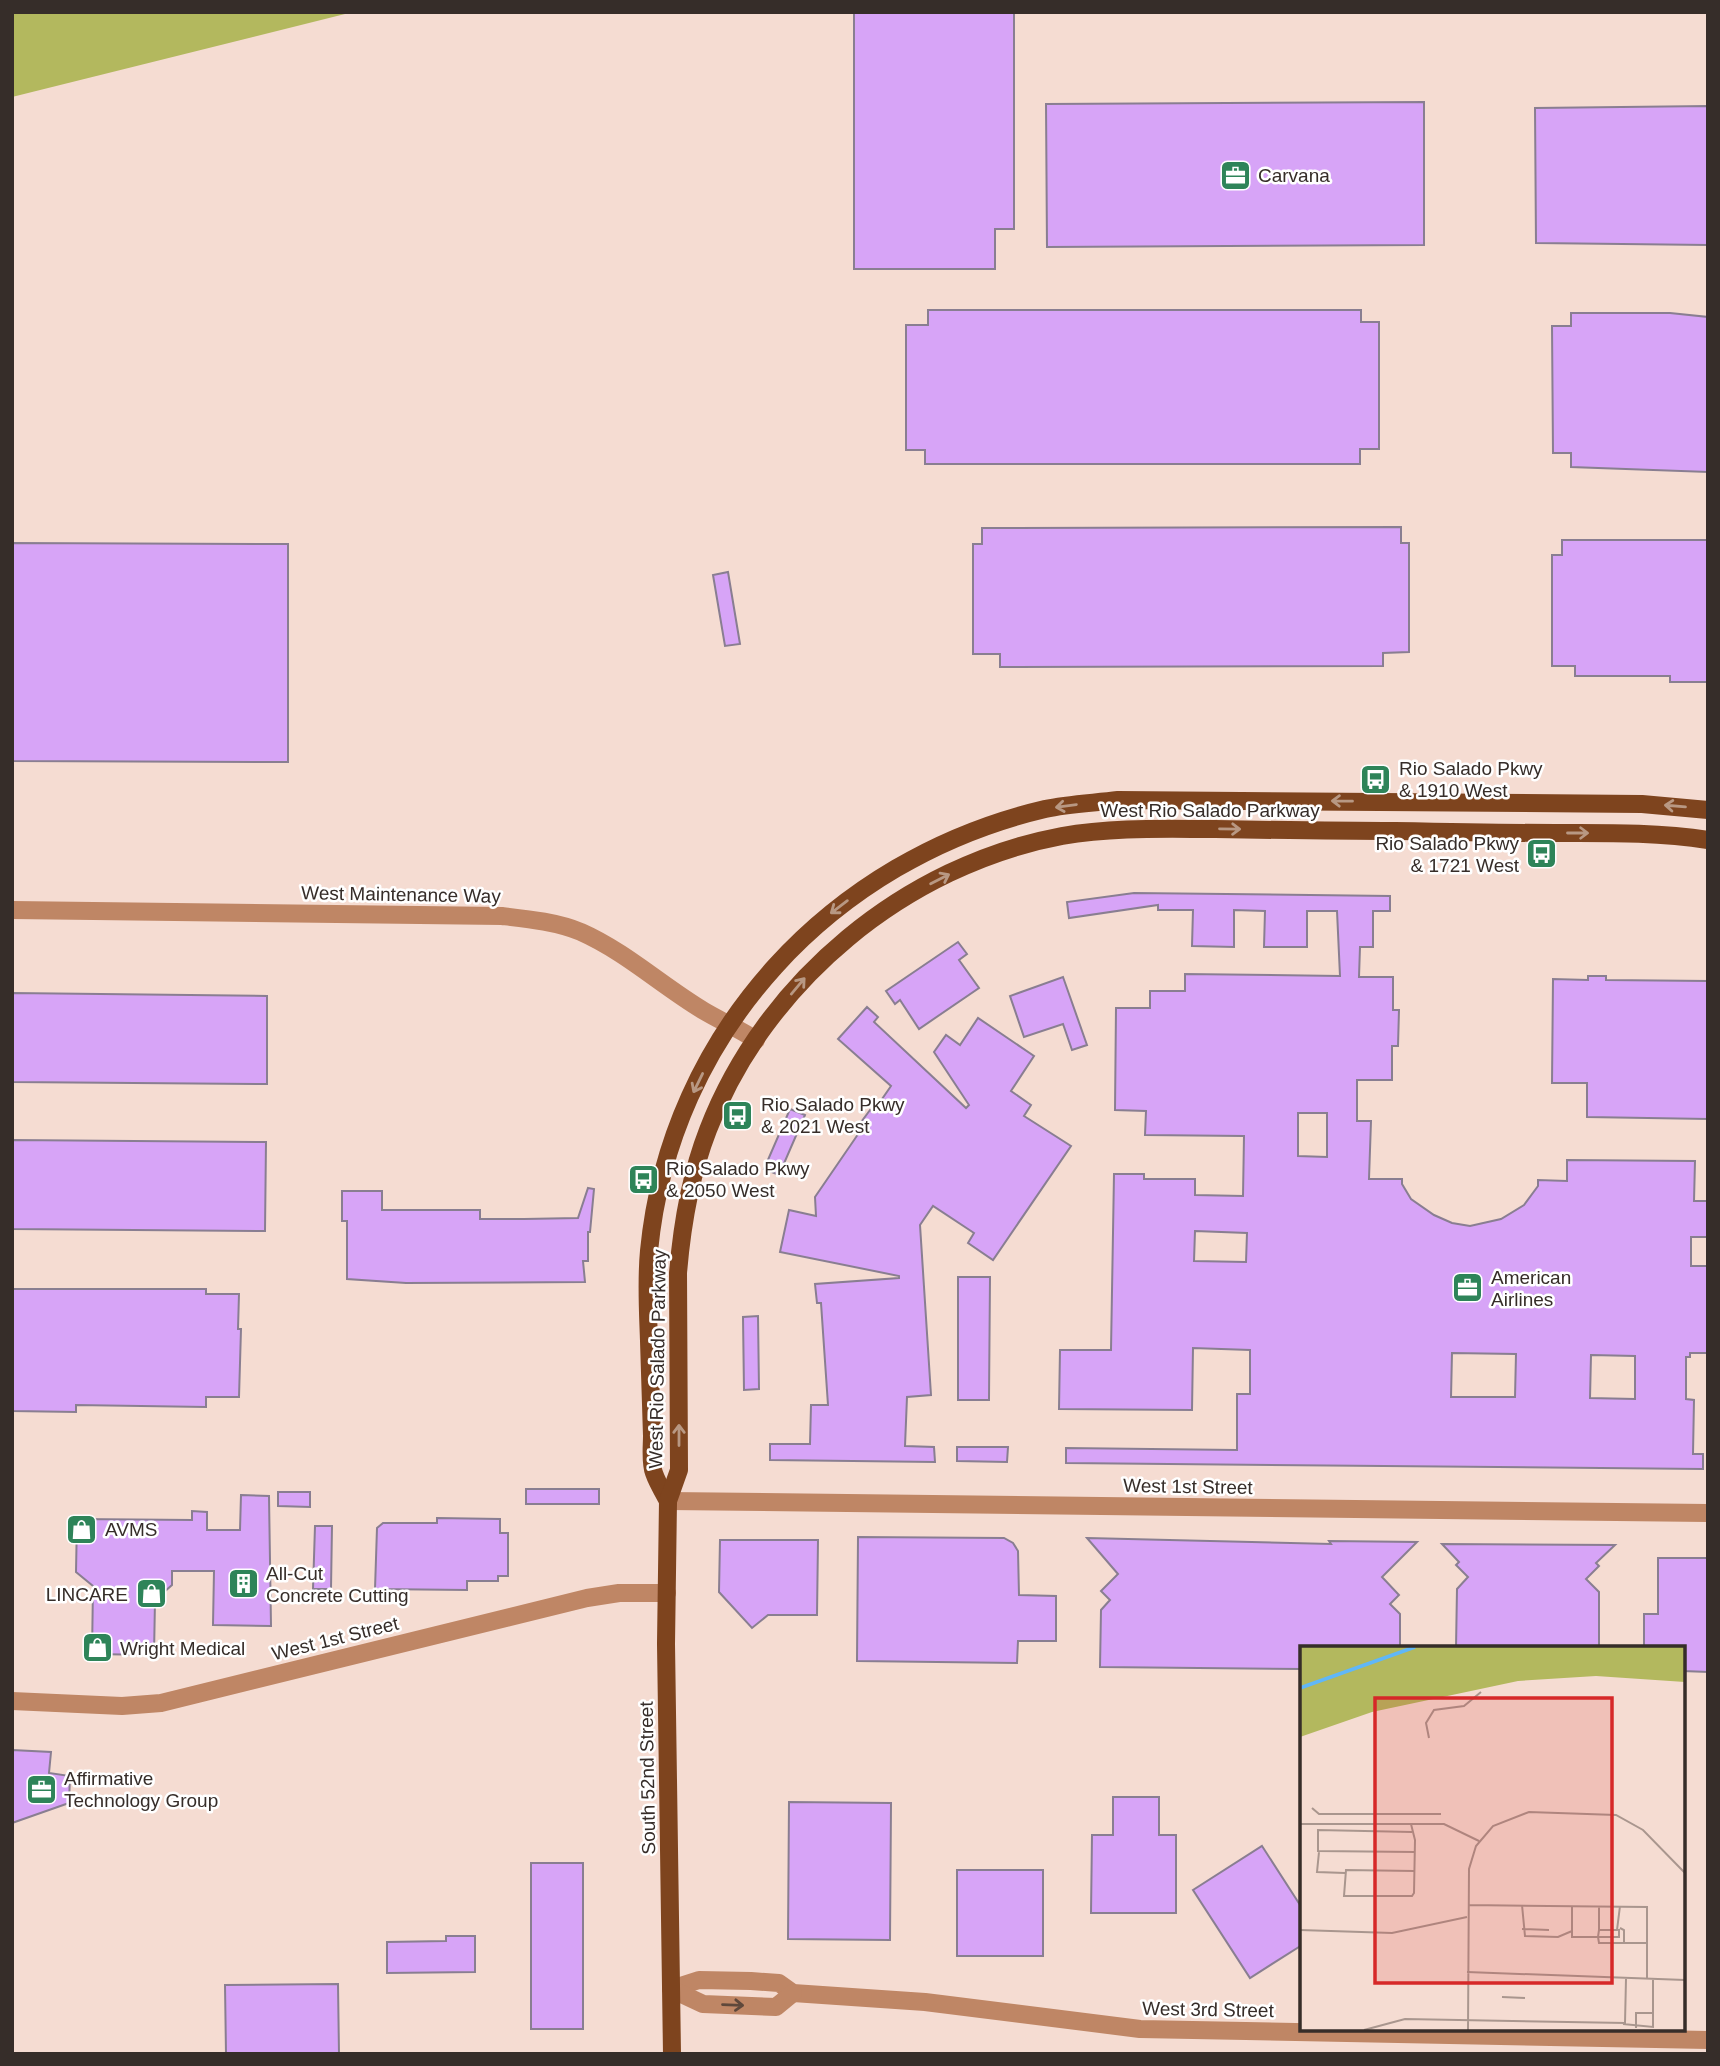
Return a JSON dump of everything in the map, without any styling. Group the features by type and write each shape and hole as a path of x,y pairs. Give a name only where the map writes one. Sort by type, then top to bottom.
{"main road":[{"name":"West Rio Salado Parkway","path":"668,1501 653,1471 647,1280 649,1250 660,1190 672,1144 698,1082 731,1024 775,965 814,926 886,873 984,827 1047,809 1118,800 1642,804 1708,810"},
{"name":"West Rio Salado Parkway","path":"668,1501 679,1470 680,1243 688,1196 713,1117 756,1040 808,973 854,932 890,907 964,867 1016,847 1065,836 1148,828 1627,833 1708,840"},
{"name":"South 52nd Street","path":"668,1501 672,2054"}],"street":[{"name":"West Maintenance Way","path":"12,910 502,915 538,920 579,931 608,946 704,1011 756,1040"},
{"name":"West 1st Street","path":"668,1501 1708,1513"},
{"name":"West 1st Street","path":"12,1701 77,1706 161,1703 587,1598 619,1593 667,1592"},
{"name":"West 3rd Street","path":"671,1989 699,1980 779,1983 793,1993 925,2001 1140,2029 1708,2040"},
{"name":"West 3rd Street","path":"671,1989 703,2004 776,2007 793,1993"}],"green space":[{"path":"12,12 353,12 12,97"}],"building":[{"path":"854,12 1014,12 1014,229 995,229 995,269 854,269"},
{"name":"Carvana","path":"1424,102 1424,245 1047,247 1046,104"},
{"path":"1708,106 1708,245 1536,243 1535,108"},
{"path":"928,310 1361,310 1361,322 1379,322 1379,449 1360,449 1360,464 925,464 925,450 906,450 906,325 928,325"},
{"path":"1571,313 1670,313 1708,317 1708,472 1571,467 1571,453 1553,453 1552,326 1571,326"},
{"path":"1401,527 1401,543 1409,543 1409,652 1383,653 1383,666 1000,667 1000,654 973,654 973,544 982,544 982,528"},
{"path":"1562,540 1708,540 1708,682 1670,682 1670,676 1575,676 1575,666 1552,666 1552,555 1562,555"},
{"path":"12,543 288,544 288,762 12,761"},
{"path":"728,572 740,644 725,646 713,575"},
{"path":"1134,893 1390,896 1390,911 1373,911 1373,947 1360,947 1359,977 1393,977 1393,1010 1399,1010 1398,1046 1392,1046 1392,1080 1357,1080 1357,1121 1371,1121 1369,1179 1402,1179 1411,1199 1434,1215 1452,1223 1470,1226 1501,1219 1524,1205 1538,1186 1538,1180 1567,1181 1567,1160 1695,1161 1694,1201 1708,1201 1708,1237 1691,1237 1691,1266 1708,1266 1708,1353 1690,1353 1690,1357 1686,1357 1686,1399 1694,1400 1693,1454 1703,1454 1703,1469 1066,1463 1066,1448 1237,1450 1237,1394 1250,1394 1250,1350 1193,1348 1192,1410 1059,1409 1060,1350 1111,1350 1114,1174 1144,1174 1144,1179 1195,1179 1195,1195 1243,1196 1244,1136 1145,1135 1146,1111 1115,1110 1116,1008 1150,1008 1150,991 1185,991 1185,974 1340,976 1337,911 1307,911 1307,947 1264,947 1265,911 1234,910 1234,947 1192,946 1193,910 1158,910 1158,905 1069,918 1067,902","holes":["1298,1113 1327,1113 1327,1157 1298,1156","1195,1231 1247,1233 1246,1262 1194,1261","1452,1353 1516,1354 1515,1397 1451,1397","1591,1355 1635,1356 1635,1399 1590,1398"]},
{"path":"958,942 967,954 959,960 979,988 919,1029 900,1000 895,1004 886,991"},
{"path":"1588,976 1606,976 1606,980 1708,981 1708,1119 1587,1117 1587,1083 1552,1083 1553,979 1588,980"},
{"path":"1063,977 1087,1045 1072,1050 1063,1024 1024,1037 1010,996"},
{"path":"12,993 267,996 267,1084 12,1082"},
{"path":"867,1007 878,1017 874,1022 966,1108 969,1105 934,1052 946,1035 960,1045 978,1018 1034,1056 1011,1091 1031,1105 1024,1116 1071,1146 993,1260 968,1243 974,1233 933,1206 920,1225 931,1395 907,1397 905,1446 934,1447 935,1462 770,1460 770,1444 810,1444 811,1405 828,1405 821,1303 817,1303 815,1284 899,1278 780,1252 789,1210 816,1216 815,1197 863,1127 859,1125 870,1110 873,1112 891,1086 838,1039"},
{"path":"790,1109 805,1115 779,1175 764,1169"},
{"path":"12,1140 266,1142 265,1231 12,1229"},
{"path":"588,1188 594,1189 588,1232 588,1261 583,1261 585,1282 406,1283 347,1279 347,1221 342,1221 342,1191 382,1191 382,1210 480,1210 480,1219 524,1219 578,1218"},
{"path":"958,1277 990,1277 989,1400 958,1400"},
{"path":"12,1289 206,1289 206,1294 239,1294 239,1397 206,1397 206,1407 76,1405 76,1412 12,1411"},
{"path":"758,1316 759,1389 744,1390 743,1317"},
{"path":"957,1447 1008,1447 1007,1462 957,1461"},
{"path":"526,1489 599,1489 599,1504 526,1504"},
{"path":"278,1492 310,1492 310,1507 278,1506"},
{"path":"241,1495 269,1496 271,1626 213,1625 214,1571 172,1571 172,1585 155,1600 154,1655 92,1654 93,1586 76,1572 77,1519 192,1520 192,1511 207,1512 207,1530 240,1530"},
{"path":"437,1518 500,1519 500,1533 508,1533 508,1576 498,1576 498,1581 467,1581 467,1590 375,1589 377,1528 383,1523 437,1523"},
{"path":"315,1526 332,1526 331,1589 313,1589"},
{"path":"858,1537 1004,1538 1013,1543 1018,1551 1019,1595 1056,1596 1056,1641 1018,1641 1017,1663 857,1661"},
{"path":"1087,1538 1331,1544 1329,1541 1417,1542 1382,1577 1399,1595 1390,1604 1400,1614 1400,1646 1300,1646 1300,1669 1100,1667 1101,1610 1110,1600 1101,1591 1118,1574"},
{"path":"720,1540 818,1540 817,1615 768,1615 752,1628 719,1592"},
{"path":"1442,1544 1615,1545 1596,1563 1599,1566 1586,1579 1599,1592 1599,1646 1456,1646 1457,1589 1468,1577 1456,1565 1459,1562"},
{"path":"1658,1558 1708,1558 1708,1672 1685,1671 1685,1646 1644,1646 1644,1614 1658,1614"},
{"name":"Affirmative Technology Group","path":"12,1750 51,1752 49,1773 70,1776 69,1803 12,1823"},
{"path":"1113,1797 1159,1797 1159,1835 1176,1835 1176,1913 1091,1913 1092,1835 1113,1835"},
{"path":"789,1802 891,1803 890,1940 788,1939"},
{"path":"1262,1846 1300,1905 1300,1946 1250,1978 1193,1890"},
{"path":"531,1863 583,1863 583,2029 531,2029"},
{"path":"957,1870 1043,1870 1043,1956 957,1956"},
{"path":"446,1936 475,1936 475,1972 387,1973 387,1942 446,1941"},
{"path":"338,1984 339,2054 226,2054 225,1985"}],"place":[{"name":"Carvana","path":"1235,175"},
{"name":"Rio Salado Pkwy & 1910 West","path":"1376,779"},
{"name":"Rio Salado Pkwy & 1721 West","path":"1542,854"},
{"name":"Rio Salado Pkwy & 2021 West","path":"738,1115"},
{"name":"Rio Salado Pkwy & 2050 West","path":"643,1179"},
{"name":"American Airlines","path":"1468,1288"},
{"name":"AVMS","path":"82,1529"},
{"name":"All-Cut Concrete Cutting","path":"243,1584"},
{"name":"LINCARE","path":"151,1594"},
{"name":"Wright Medical","path":"97,1648"},
{"name":"Affirmative Technology Group","path":"41,1789"}]}
